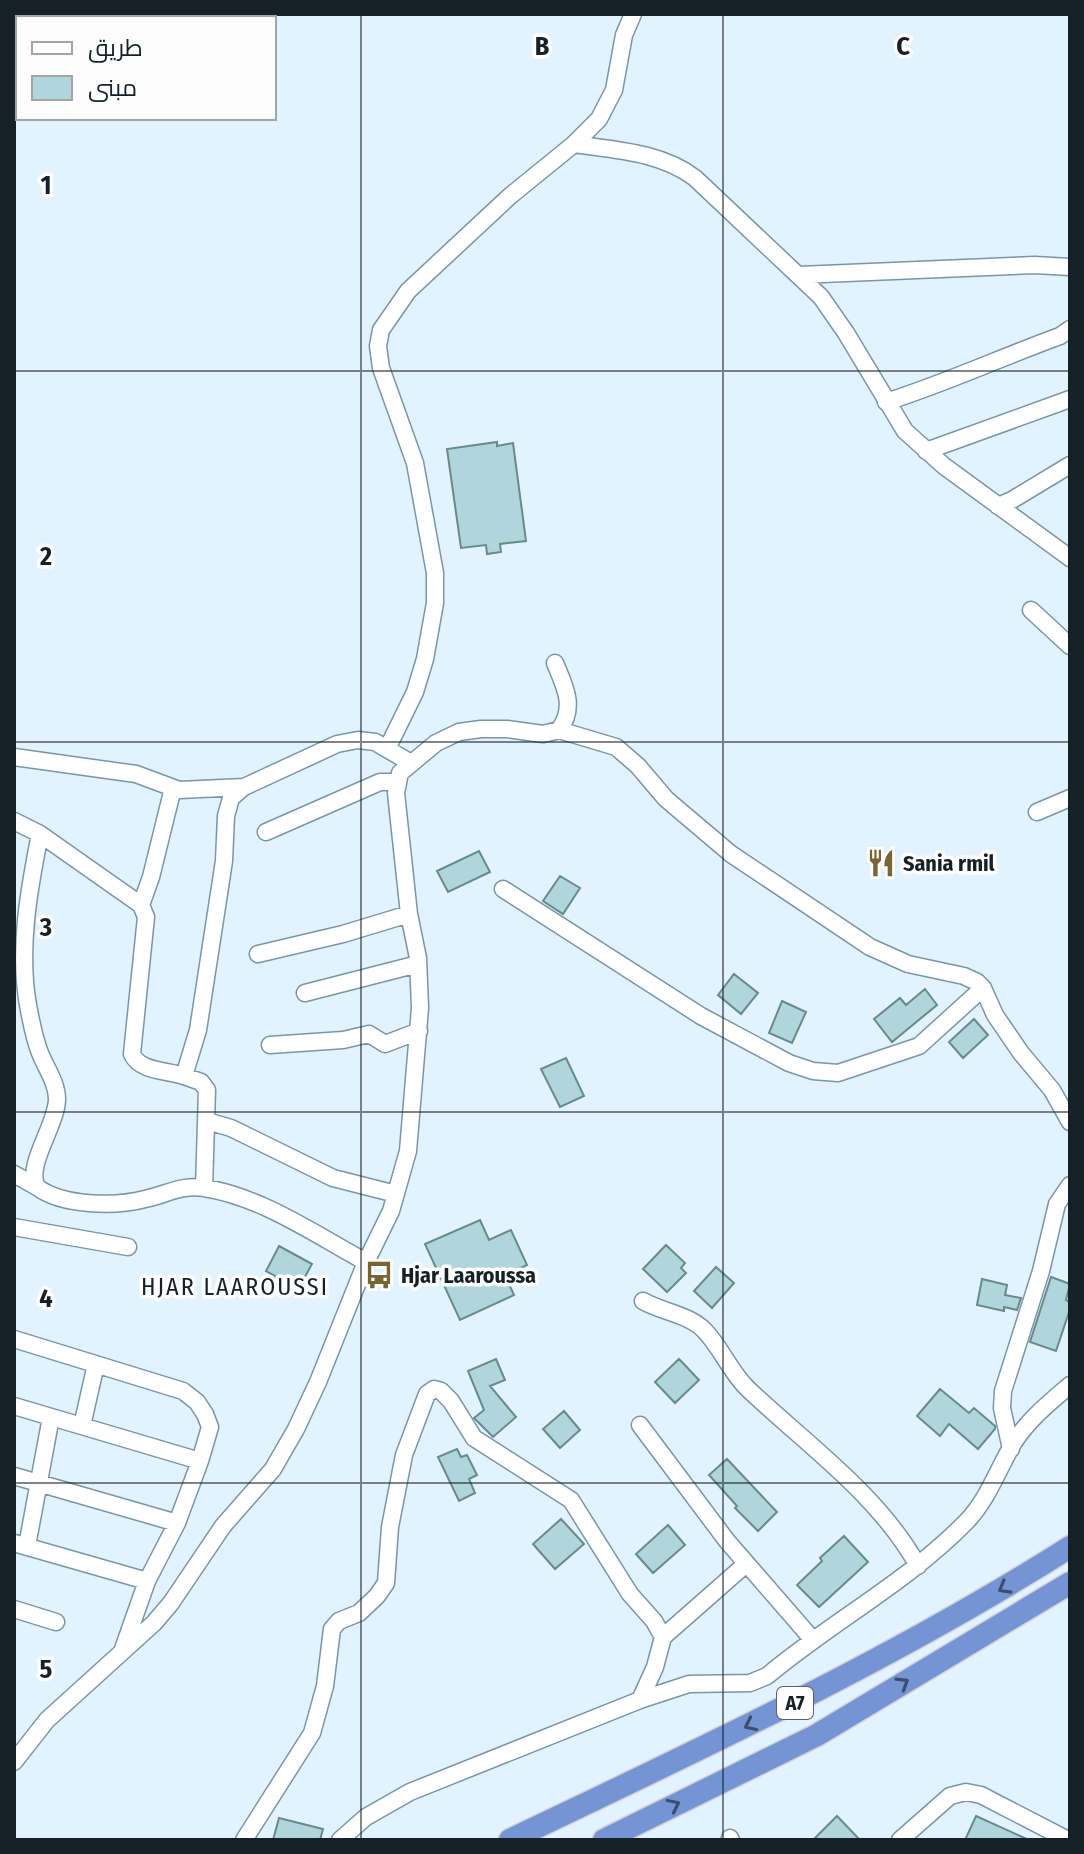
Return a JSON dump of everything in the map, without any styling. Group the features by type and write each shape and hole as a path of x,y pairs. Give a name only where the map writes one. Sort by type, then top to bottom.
{"highway":[{"name":"A7","path":"510,1840 793,1704 1007,1587 1070,1547"},
{"name":"A7","path":"604,1840 817,1735 1070,1583"}],"street":[{"path":"387,749 415,692 425,659 435,603 435,573 415,463 381,368 378,346 381,330 408,291 599,119 614,90 624,35 633,14"},
{"path":"574,144 640,154 681,168 721,200 799,275 833,313 905,431 926,451 1070,558"},
{"path":"799,275 1035,265 1070,267"},
{"path":"886,402 935,387 972,369 1060,336 1070,329"},
{"path":"926,451 1070,399"},
{"path":"998,506 1070,465"},
{"path":"1031,610 1070,646"},
{"path":"555,663 565,687 568,708 567,719 559,730"},
{"path":"14,1762 47,1720 143,1635 171,1603 223,1526 273,1469 318,1382 366,1262 391,1211 408,1151 419,1031 418,964 409,914 396,793 400,773 436,743 459,732 481,729 543,734 559,730 616,747 645,772 666,799 731,854 870,947 908,964 971,978 983,988 995,1015 1052,1090 1070,1122"},
{"path":"184,1076 198,1030 231,798 244,787 337,744 358,740 375,742 411,763"},
{"path":"14,757 136,774 179,790 244,787"},
{"path":"266,832 380,782 398,782"},
{"path":"141,905 173,788"},
{"path":"1037,812 1070,798"},
{"path":"14,821 40,834 141,905 146,917 132,1054 142,1066 184,1076 201,1082 206,1088 204,1188"},
{"path":"37,1187 33,1175 57,1100 51,1076 39,1050 25,980 29,888 40,834"},
{"path":"503,889 701,1016 757,1048 813,1071 838,1073 919,1046 983,988"},
{"path":"258,954 343,934 409,914"},
{"path":"305,993 418,964"},
{"path":"270,1045 343,1040 369,1034 385,1044 419,1031"},
{"path":"207,1121 231,1128 333,1178 396,1194"},
{"path":"14,1174 49,1195 93,1204 144,1200 173,1190 204,1188 236,1194 366,1262"},
{"path":"1011,1449 1002,1408 1003,1391 1041,1271 1057,1204 1070,1185"},
{"path":"14,1227 128,1247"},
{"path":"643,1301 661,1311 685,1317 703,1329 745,1386 789,1423 898,1531 918,1566"},
{"path":"14,1339 183,1391 197,1402 210,1427 177,1523 147,1581 122,1652"},
{"path":"82,1426 96,1364"},
{"path":"340,1840 366,1817 410,1792 640,1700 689,1684 750,1683 767,1676 918,1566 968,1520 1039,1410 1070,1385"},
{"path":"244,1840 312,1733 325,1686 332,1629 339,1621 359,1613 386,1583 390,1527 404,1455 427,1394 434,1389 441,1391 451,1401 474,1438 571,1500 630,1594 654,1621 663,1637"},
{"path":"14,1406 200,1461"},
{"path":"51,1417 40,1483 20,1545 147,1581"},
{"path":"640,1425 746,1564 813,1640"},
{"path":"14,1476 177,1523"},
{"path":"640,1700 655,1667 663,1637 746,1564"},
{"path":"14,1609 56,1622"},
{"path":"900,1840 950,1796 966,1792 981,1795 1068,1838"}],"building":[{"path":"497,442 497,446 513,443 526,541 500,544 501,552 487,554 486,545 461,548 447,449"},
{"path":"479,851 490,872 448,892 437,871"},
{"path":"560,876 580,888 563,914 543,901"},
{"path":"734,974 758,993 741,1014 718,995"},
{"path":"925,989 937,1005 892,1042 874,1019 900,998 906,1005"},
{"path":"782,1001 806,1012 792,1043 769,1033"},
{"path":"974,1019 988,1035 963,1058 949,1042"},
{"path":"566,1058 584,1096 560,1107 541,1069"},
{"path":"480,1220 489,1240 511,1230 527,1265 505,1275 514,1295 460,1320 425,1244"},
{"path":"666,1245 685,1263 681,1268 686,1273 667,1292 643,1269"},
{"path":"279,1246 312,1264 295,1295 272,1282 275,1276 266,1271"},
{"path":"716,1267 734,1283 712,1308 694,1291"},
{"path":"1051,1277 1070,1284 1066,1300 1070,1302 1070,1309 1056,1351 1030,1342"},
{"path":"982,1279 1007,1285 1005,1295 1021,1298 1017,1310 1004,1307 1004,1311 977,1305"},
{"path":"496,1359 505,1380 490,1386 516,1417 493,1437 474,1418 484,1410 468,1371"},
{"path":"679,1359 699,1380 675,1403 655,1382"},
{"path":"940,1389 969,1413 974,1408 995,1426 978,1449 949,1424 940,1436 917,1416"},
{"path":"564,1411 580,1430 560,1448 543,1429"},
{"path":"457,1449 461,1457 467,1455 477,1475 469,1479 475,1493 459,1501 438,1457"},
{"path":"727,1459 777,1512 758,1531 709,1475"},
{"path":"561,1519 584,1544 555,1569 533,1544"},
{"path":"668,1525 685,1545 653,1573 636,1554"},
{"path":"844,1536 868,1562 819,1607 797,1585"},
{"path":"837,1816 860,1840 813,1840"},
{"path":"976,1816 1029,1840 965,1840"},
{"path":"279,1818 323,1829 320,1840 273,1840"}],"place":[{"name":"Sania rmil","path":"881,863"},
{"name":"Hjar Laaroussa","path":"379,1275"}],"district":[{"name":"HJAR LAAROUSSI","path":"235,1287"}]}
